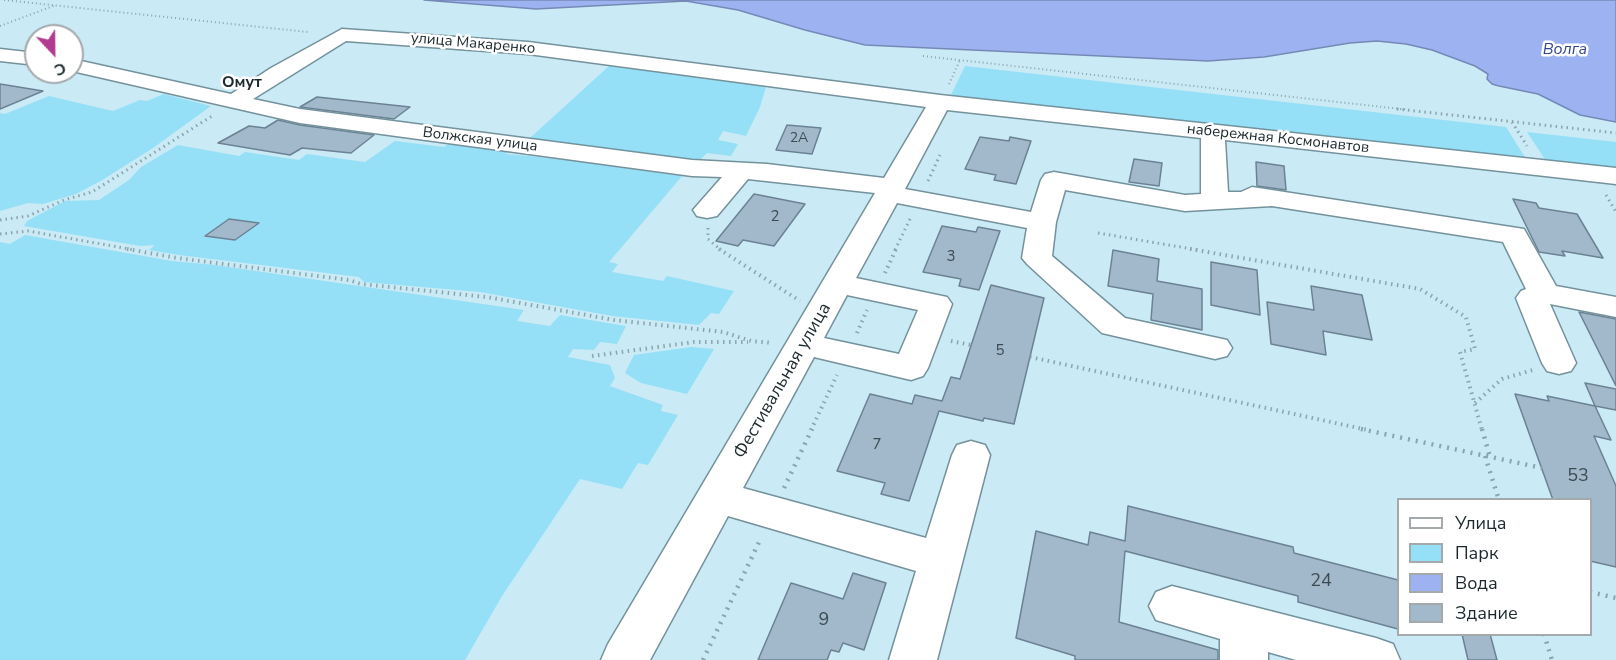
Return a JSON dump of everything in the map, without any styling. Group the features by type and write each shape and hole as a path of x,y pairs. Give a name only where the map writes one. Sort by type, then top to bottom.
{"street":[{"name":"улица Макаренко","path":"342,35 528,48 944,94"},
{"path":"235,101 278,72 342,35"},
{"path":"0,55 24,58"},
{"name":"Волжская улица","path":"84,68 300,116 692,168 742,170 891,190 1042,222"},
{"name":"набережная Космонавтов","path":"944,94 1213,132 1616,176"},
{"name":"Фестивальная улица","path":"625,660 944,94"},
{"path":"1213,132 1215,195"},
{"path":"707,210 742,170"},
{"path":"1215,348 1114,326 1037,258 1042,222 1054,180 1185,203 1215,195 1274,198 1514,235 1544,293"},
{"path":"1559,363 1532,298 1544,293 1616,307"},
{"path":"913,660 971,455"},
{"path":"717,497 941,560"},
{"path":"1172,606 1243,642 1376,660"}],"path":[{"path":"4,0 342,35"},
{"path":"0,26 57,5"},
{"path":"923,56 1616,133"},
{"path":"944,94 960,60"},
{"path":"0,220 27,216 64,200 92,192 235,101"},
{"path":"1511,121 1529,148"},
{"path":"707,210 708,239 714,246 821,314"},
{"path":"0,234 28,231 177,258 349,280 361,284 487,297 614,320 723,332 752,342"},
{"path":"1098,233 1420,289 1466,317 1475,349 1460,352 1498,498"},
{"path":"592,356 694,342 752,342 821,314"},
{"path":"1030,357 1542,468"},
{"path":"1475,403 1502,379 1559,363"},
{"path":"1592,592 1616,598"},
{"path":"1545,636 1552,660"}],"green space":[{"path":"617,64 767,83 760,107 746,136 723,131 718,140 738,144 731,156 707,153 698,162 541,143 530,138 609,66"},
{"path":"965,66 1506,127 1528,162 949,99"},
{"path":"164,94 211,106 153,148 76,194 43,204 28,203 0,211 0,113 5,114 49,96 113,111 140,100 147,101"},
{"path":"1527,132 1616,142 1616,171 1548,164"},
{"path":"395,141 444,147 450,143 509,151 506,154 606,163 683,175 609,262 618,264 612,272 663,281 667,276 734,291 719,314 711,313 699,325 612,316 480,292 364,282 359,277 179,255 149,250 155,245 140,246 24,226 27,221 65,201 99,200 129,180 141,167 178,145 239,156 245,152 299,160 307,154 365,162"},
{"path":"25,235 172,261 215,265 524,310 517,321 550,326 560,315 626,326 617,344 600,342 594,350 573,349 568,357 610,365 615,378 610,386 663,405 661,411 678,415 648,465 638,463 622,489 580,479 502,596 465,660 0,660 0,242 10,244"},
{"path":"691,347 714,349 687,394 641,383 625,373 634,355"}],"water":[{"name":"Волга","path":"424,0 1616,0 1616,122 1580,115 1538,94 1492,84 1487,79 1488,74 1475,66 1432,50 1377,41 1350,43 1264,57 1208,61 865,45 738,10 686,1 536,9"}],"building":[{"path":"0,84 43,91 0,109"},
{"path":"317,97 410,107 394,119 300,107"},
{"path":"278,120 374,135 351,153 302,148 290,155 218,143 249,126 265,128"},
{"path":"787,125 821,128 812,154 776,150"},
{"path":"980,137 1009,141 1010,137 1031,141 1016,184 994,180 996,175 965,169"},
{"path":"1134,159 1162,163 1159,186 1129,182"},
{"path":"1256,162 1284,166 1286,190 1257,186"},
{"path":"754,194 805,204 774,246 743,240 738,246 716,241"},
{"path":"1513,199 1536,203 1539,208 1577,214 1603,258 1562,251 1565,256 1539,252"},
{"path":"229,219 259,223 235,240 205,236"},
{"path":"942,226 976,232 978,227 1000,231 979,290 959,286 961,279 923,272"},
{"path":"1113,250 1159,259 1157,281 1202,289 1202,330 1151,320 1153,294 1108,286"},
{"path":"1211,262 1257,270 1260,315 1211,305"},
{"path":"991,285 1044,298 1014,424 984,418 983,421 939,411 909,501 881,494 885,483 837,471 870,394 912,404 915,395 942,401 951,377 960,379"},
{"path":"1311,286 1362,295 1372,340 1323,331 1326,355 1271,344 1267,302 1314,310"},
{"path":"1579,312 1616,319 1616,386"},
{"path":"1585,383 1616,389 1616,410 1595,406"},
{"path":"1515,394 1549,401 1547,396 1595,406 1611,440 1594,436 1616,486 1616,567 1592,561 1592,498 1552,498"},
{"path":"1128,506 1293,547 1294,553 1397,580 1397,629 1298,602 1298,596 1125,551 1119,622 1218,650 1218,660 1075,660 1075,656 1016,638 1036,531 1088,545 1090,532 1125,541"},
{"path":"853,573 886,583 864,650 843,643 839,652 831,650 827,660 758,660 791,583 843,599"},
{"path":"1462,636 1491,636 1497,660 1468,660"}],"district":[{"name":"Омут","path":"242,83"}]}
